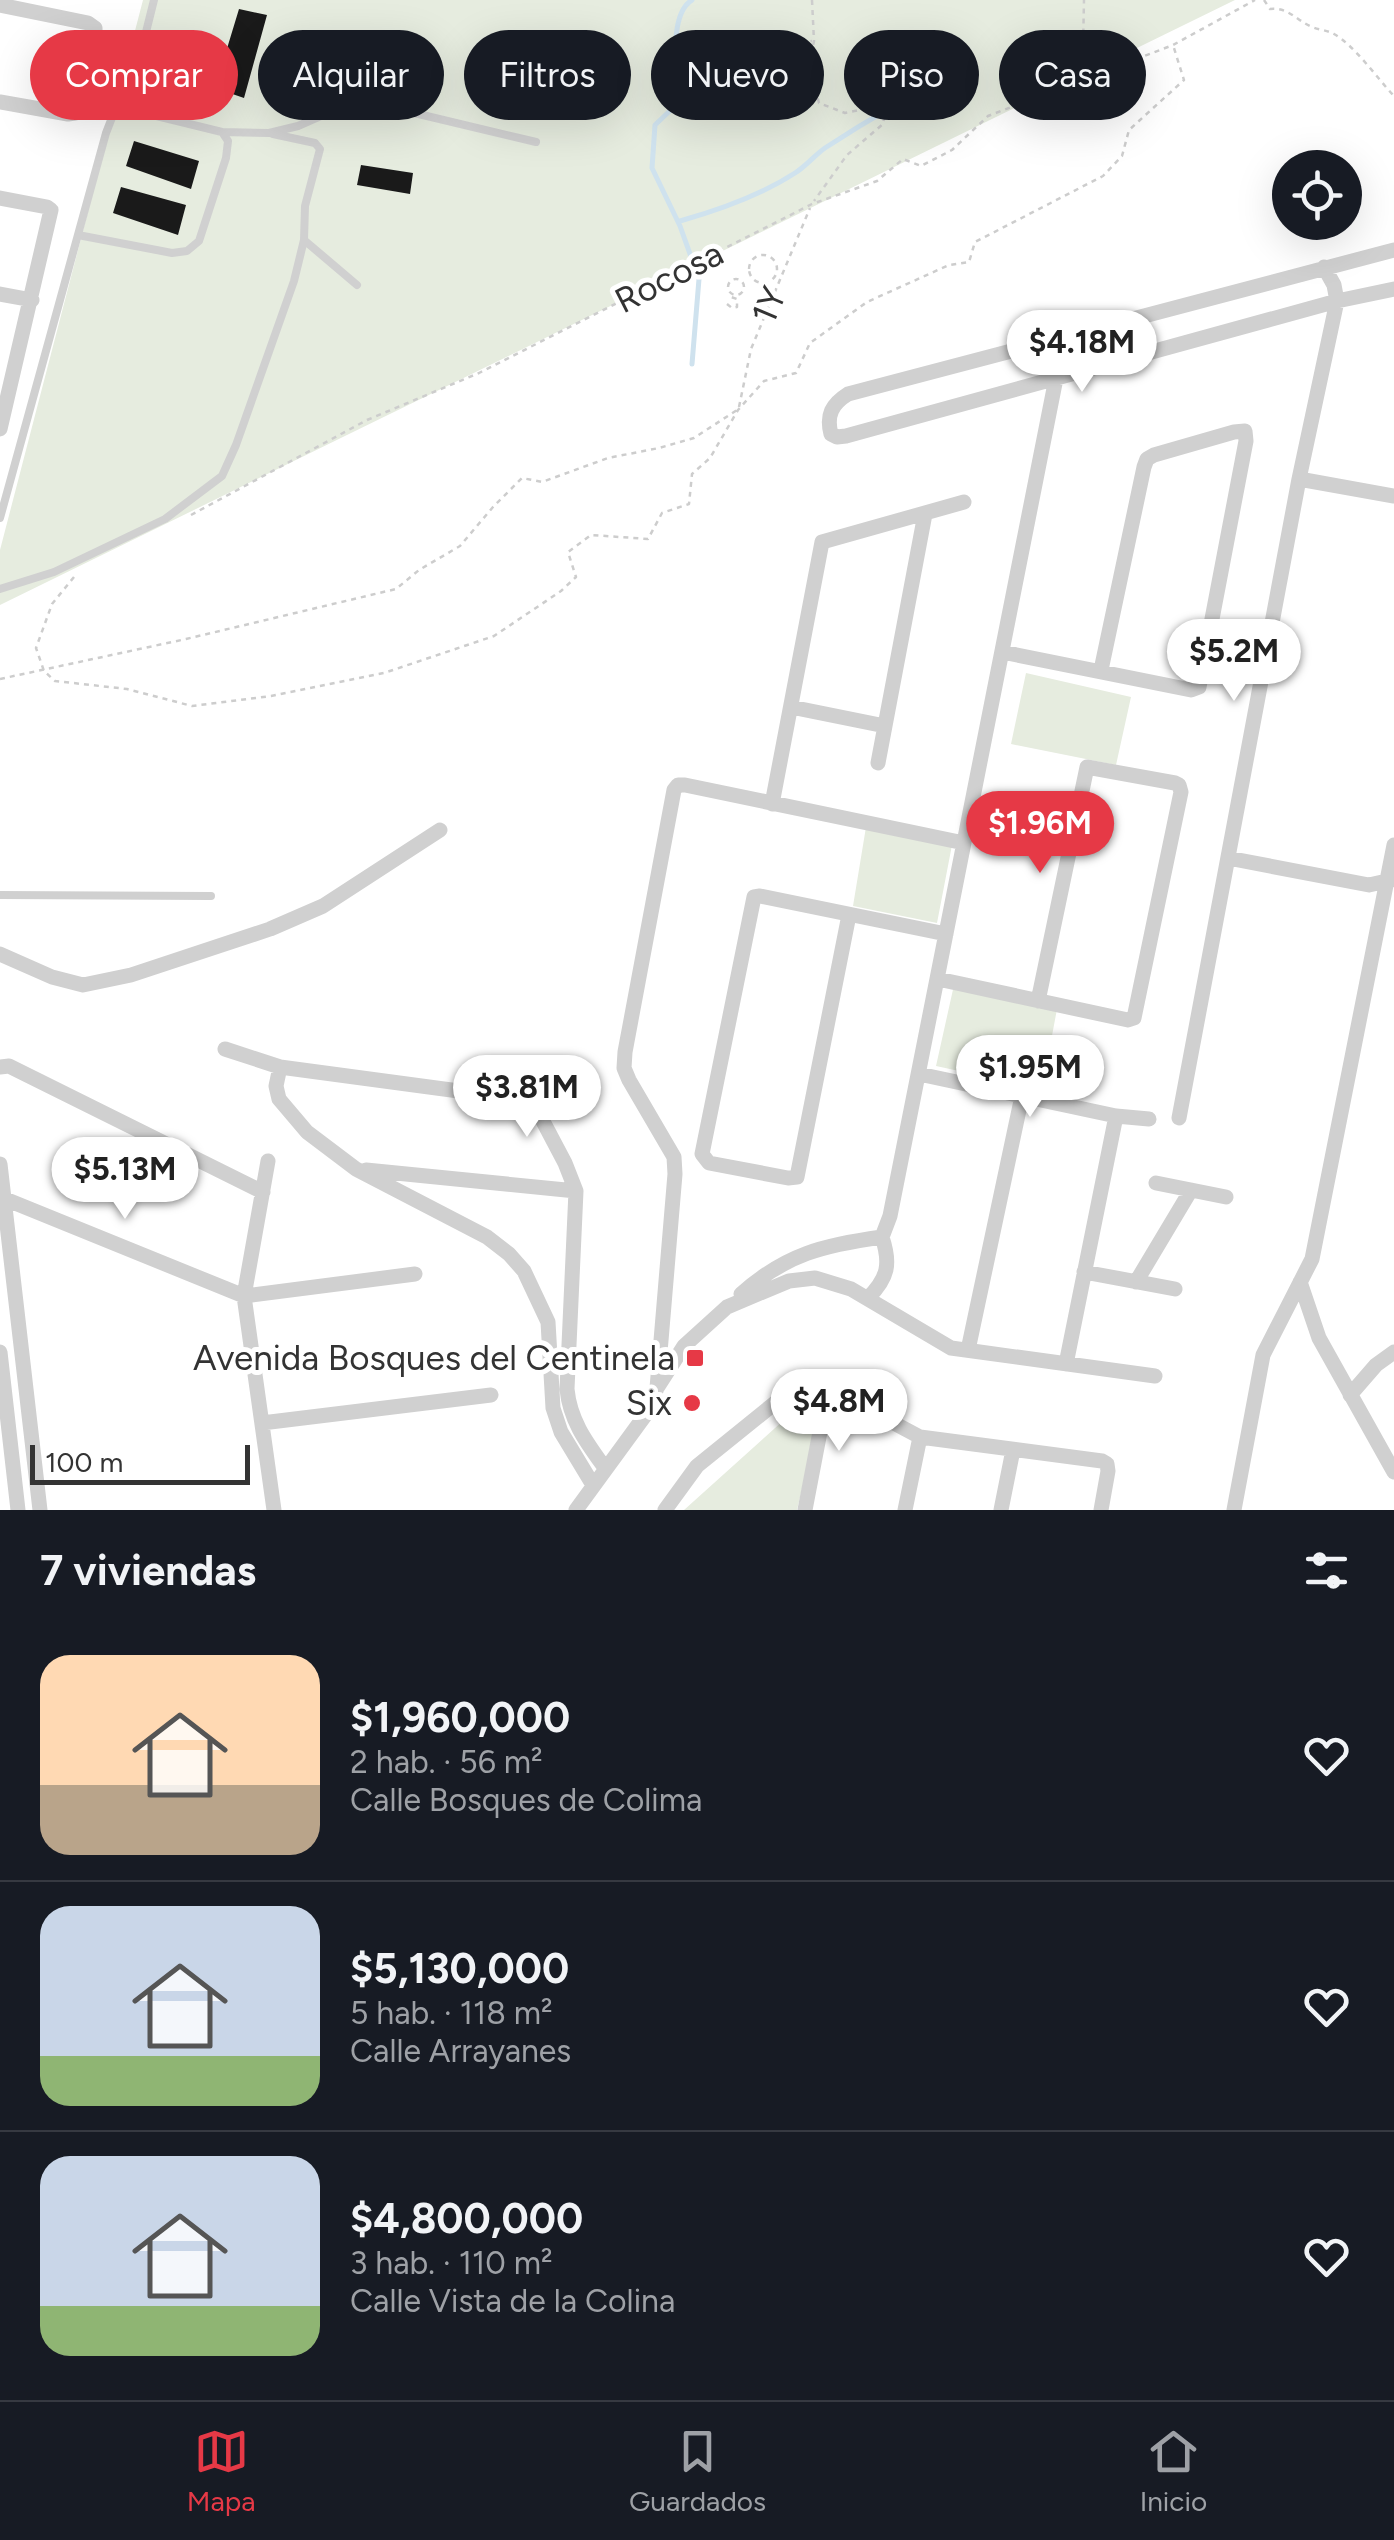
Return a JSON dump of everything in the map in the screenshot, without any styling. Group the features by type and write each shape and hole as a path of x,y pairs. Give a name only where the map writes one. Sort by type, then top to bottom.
{"street":[{"path":"0,6 88,23 95,28 96,36 75,113 0,102"},
{"path":"0,198 51,210 32,300 4,392 0,429"},
{"path":"1394,250 848,394 830,411 828,424 831,434 846,436 1337,301 1394,290"},
{"path":"1179,1118 1299,479 1337,301 1324,267"},
{"path":"0,294 32,300"},
{"path":"868,1298 880,1286 887,1270 888,1252 882,1237 890,1216 919,1074 1064,338"},
{"path":"1002,652 1191,690 1199,688 1242,460 1244,431 1147,459 1100,670"},
{"path":"1299,479 1394,496"},
{"path":"772,804 822,542 964,502"},
{"path":"878,763 925,514"},
{"path":"791,707 885,726"},
{"path":"938,979 1038,1001 1128,1020 1134,1018 1180,785 1087,767 1038,1001"},
{"path":"658,1388 674,1157 624,1068 674,790 678,785 685,786 964,842"},
{"path":"0,954 52,976 83,984 131,975 270,929 323,906 440,830"},
{"path":"1234,1510 1263,1355 1312,1258 1394,845"},
{"path":"1228,858 1370,885 1390,880"},
{"path":"849,914 797,1176 788,1178 709,1163 702,1154 754,897 760,896 849,914 946,934"},
{"path":"225,1050 280,1067 532,1102"},
{"path":"0,1067 9,1066 262,1192"},
{"path":"280,1067 278,1099 307,1132 356,1169 487,1237 524,1271 548,1322 553,1408 561,1432 593,1485"},
{"path":"517,1072 576,1191 568,1402 582,1437 605,1468"},
{"path":"919,1074 1149,1120"},
{"path":"968,1350 1022,1096"},
{"path":"1066,1364 1116,1116"},
{"path":"268,1160 244,1296 274,1510"},
{"path":"0,1164 40,1510"},
{"path":"356,1169 576,1191"},
{"path":"1156,1184 1226,1197"},
{"path":"1136,1282 1191,1190"},
{"path":"2,1196 244,1296 415,1274"},
{"path":"576,1510 649,1410 684,1346 697,1333 781,1264 835,1244 882,1237"},
{"path":"810,1252 814,1278"},
{"path":"1084,1272 1175,1289"},
{"path":"727,1307 790,1281 814,1278 831,1281 868,1298 951,1348 1154,1376"},
{"path":"1300,1282 1319,1338 1394,1472"},
{"path":"664,1317 686,1332 697,1333"},
{"path":"548,1322 569,1324"},
{"path":"0,1352 5,1444 18,1510"},
{"path":"1350,1395 1376,1365 1394,1352"},
{"path":"665,1510 698,1466 801,1382 815,1381 920,1437 1102,1460 1108,1464 1108,1471 1100,1510"},
{"path":"805,1510 828,1390"},
{"path":"262,1422 491,1395"},
{"path":"905,1510 920,1437"},
{"path":"1001,1510 1012,1450"}],"lane":[{"path":"146,30 154,0"},
{"path":"174,120 222,132 269,132 298,126 348,104 385,106 536,142"},
{"path":"0,518 111,120"},
{"path":"78,235 172,253 187,251 199,241 226,158 228,141 222,132"},
{"path":"0,589 54,572 166,519 222,476 294,281 304,240 305,206 320,149 316,143 269,132"},
{"path":"304,240 357,285"},
{"path":"0,895 211,896"}],"path":[{"path":"812,0 813,30"},
{"path":"1083,30 1084,0"},
{"name":"Rocosa","path":"1146,55 1173,45 1256,0"},
{"path":"1264,0 1270,8 1291,12 1313,28 1344,41 1394,96"},
{"path":"80,570 52,604 36,648 44,671 55,681 128,689 192,706 271,696 384,674 494,636 561,592 576,577 568,552 591,535 648,539 662,513 689,504 692,474 710,458 738,410 764,381 796,373 810,343 867,302 949,266 969,262 975,242 1103,176 1122,156 1129,130 1184,80 1173,45"},
{"name":"1Y","path":"738,410 750,349 812,204 846,155 883,124 886,112 880,106 845,113 824,105"},
{"name":"Rocosa","path":"182,519 367,420 479,373 812,204 877,181 904,159 920,166 952,150 988,116 999,112"},
{"path":"763,256 771,257 776,273 764,284 757,282 752,277 751,264 763,256"},
{"path":"776,273 782,272"},
{"path":"742,284 752,277"},
{"path":"735,279 742,284 742,292 732,296 728,282 735,279"},
{"path":"0,679 396,589 418,570 460,546 522,478 542,482 608,458 694,438 738,410"}],"shaded area":[{"path":"143,0 1235,0 1146,44 1146,30 999,30 999,116 0,605 0,550 112,120 238,120 238,30 135,30"},
{"path":"1026,673 1131,697 1116,765 1011,744"},
{"path":"866,827 952,845 937,923 853,906"},
{"path":"954,985 1057,1009 1042,1089 936,1066"},
{"path":"817,1398 821,1407 797,1510 684,1510 805,1401"}],"building":[{"path":"239,9 267,15 263,30 258,30 258,47 244,98 238,96 238,30 233,30"},
{"path":"134,141 199,161 191,189 126,166"},
{"path":"361,165 413,173 410,194 357,185"},
{"path":"121,187 186,205 178,235 113,213"}],"waterway":[{"path":"692,0 684,8 677,32 677,104 655,125 652,168 680,226 699,279 692,364"},
{"path":"680,221 782,181 870,120"}],"place":[{"name":"Avenida Bosques del Centinela","path":"695,1358"},
{"name":"Six","path":"692,1403"}]}
